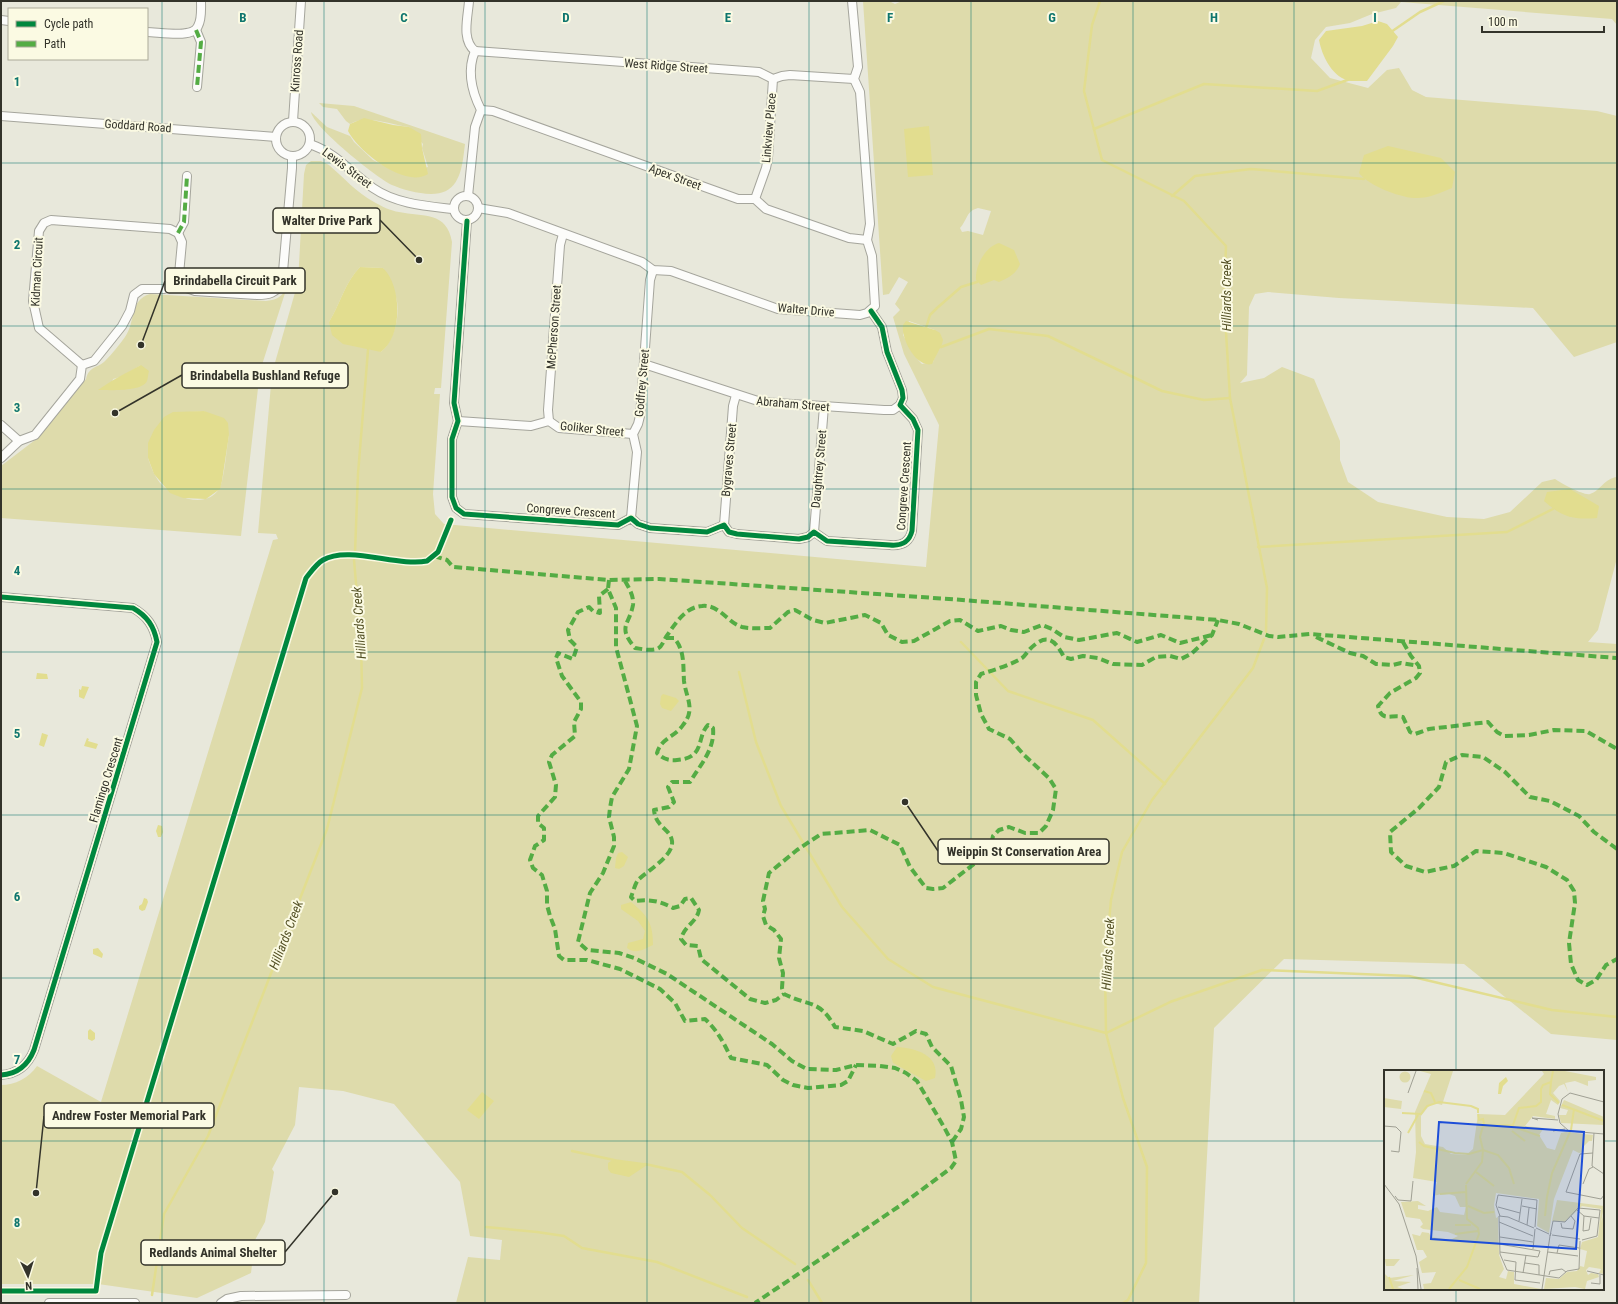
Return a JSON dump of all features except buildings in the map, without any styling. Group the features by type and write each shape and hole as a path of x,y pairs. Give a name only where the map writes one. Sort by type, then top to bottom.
{"street":[{"path":"148,32 186,34 196,30 200,22 201,1"},
{"name":"Kinross Road","path":"293,121 301,1"},
{"path":"468,196 475,127 481,110 474,94 470,67 475,51 468,44 467,40 469,1"},
{"path":"852,1 858,67 854,79 860,92 870,224 867,240 872,256 875,297 875,306 871,311 882,327 887,352 902,390 903,398 900,405"},
{"path":"196,30 201,42 197,87"},
{"name":"West Ridge Street","path":"475,51 759,72 773,79"},
{"path":"773,79 790,75 854,79"},
{"name":"Linkview Place","path":"755,200 768,158 773,79"},
{"name":"Apex Street","path":"481,110 493,111 738,199 755,200 771,211 849,238 867,240"},
{"name":"Goddard Road","path":"1,116 276,137"},
{"path":"293,121 298,122 307,128 311,138 310,144 303,153 292,156 281,152 278,148 276,137 280,128 288,122 293,121"},
{"name":"Lewis Street","path":"310,144 326,150 376,191 401,201 453,209"},
{"path":"1,458 19,441 35,435 80,379 82,365 94,361 122,326 130,311 134,295 142,289 164,289 178,285 195,291 265,295 271,294 280,287 282,283 292,156"},
{"path":"178,285 182,242 178,233 184,222 187,176"},
{"path":"468,196 476,201 478,208 476,216 467,221 458,218 453,209 458,199 468,196"},
{"name":"Walter Drive","path":"478,208 508,213 642,262 653,270 671,271 778,309 860,315 871,311"},
{"name":"Kidman Circuit","path":"82,365 39,328 34,312 33,301 39,231 44,223 51,220 170,229 178,233"},
{"name":"Congreve Crescent","path":"467,221 454,403 458,421 452,439 452,497 453,503 460,512 618,526 631,518 638,524 650,528 707,532 724,525"},
{"name":"McPherson Street","path":"549,421 548,410 558,269 560,245 564,234"},
{"name":"Godfrey Street","path":"631,518 637,452 633,434 640,416 650,280 653,270"},
{"name":"Abraham Street","path":"644,364 761,402 884,410 893,410 900,405"},
{"name":"Bygraves Street","path":"724,525 733,406 736,395"},
{"name":"Congreve Crescent","path":"814,532 827,541 900,546 910,537 918,430 913,419 900,405"},
{"name":"Daughtrey Street","path":"814,532 824,406"},
{"name":"Goliker Street","path":"458,421 531,426 549,421 559,428 633,434"},
{"path":"1,425 19,441"},
{"path":"724,525 729,532 737,534 799,539 808,537 814,532"},
{"name":"Flamingo Crescent","path":"1,597 133,608 143,614 150,622 155,632 157,642 31,1059 25,1066 8,1075 1,1075"},
{"path":"221,1303 226,1299 241,1296 346,1295"},
{"path":"49,1303 135,1303"}],"shaded area":[{"path":"863,1 889,1 895,4 902,1 1617,1 1617,25 1612,19 1401,2 1396,8 1372,14 1350,23 1326,27 1315,40 1311,58 1330,78 1368,88 1387,70 1399,68 1412,90 1426,97 1597,111 1617,116 1617,342 1574,357 1533,308 1339,298 1268,292 1255,294 1249,307 1247,375 1240,383 1264,378 1282,367 1314,379 1340,441 1340,460 1348,482 1378,502 1447,517 1484,519 1510,512 1542,482 1555,479 1578,491 1590,494 1609,480 1617,477 1617,558 1598,630 1588,642 1617,644 1617,1040 1551,1034 1464,964 1284,959 1214,1028 1199,1303 456,1303 468,1257 500,1260 502,1240 470,1236 460,1182 394,1104 343,1091 299,1087 295,1125 272,1169 274,1172 265,1222 255,1240 251,1273 197,1298 98,1284 1,1284 1,1085 11,1084 21,1080 30,1074 37,1066 101,1102 273,540 278,539 276,534 258,533 272,373 298,282 304,174 306,165 311,161 321,161 329,165 356,190 377,204 396,211 433,217 445,225 449,232 452,242 441,388 435,388 434,394 440,394 433,494 435,514 444,524 926,567 939,425 904,354 893,317 900,310 895,304 908,282 899,277 889,294 883,295","holes":["978,208 991,211 983,235 968,231 962,232 960,228 969,214 971,211","360,267 383,268 396,297 398,311 393,335 390,342 381,352 329,322 346,286","909,321 935,330 937,352 933,362 922,364 914,354 903,335"]},
{"path":"1378,21 1387,24 1398,37 1393,46 1367,81 1351,81 1339,76 1329,66 1320,46 1319,40 1326,31 1362,26"},
{"path":"319,103 354,106 465,144 459,177 446,191 434,194 419,193 392,185 373,173 347,152 322,129 314,119 311,112 327,127 350,136 354,142 373,160 401,174 428,167 422,148 423,144 409,127 371,120 357,121 350,124 337,109 323,107"},
{"path":"364,118 409,127 421,134 422,148 428,174 418,177 407,176 395,172 383,166 361,148 348,131 350,124"},
{"path":"929,126 933,175 908,177 904,129"},
{"path":"1388,146 1441,158 1455,172 1452,188 1429,197 1414,198 1392,193 1369,182 1359,173 1364,155"},
{"path":"999,243 1014,250 1020,264 1014,273 1006,279 999,282 994,280 981,285 976,280 979,263 989,248"},
{"path":"360,267 383,268 394,286 397,298 396,323 393,335 388,345 381,352 343,344 332,335 329,322 346,286"},
{"path":"286,290 260,371 241,536 1,518 1,466 39,437 86,379 91,369 105,361 113,352 125,337 131,325 136,306 143,297 150,294 266,301 277,298","holes":["141,365 120,389 110,390 113,379 123,376","204,411 229,435 221,485 213,495 207,499 199,500 183,497 168,490 155,476 148,458 190,412"]},
{"path":"906,321 940,333 943,340 942,344 932,364 920,362 907,345 903,331 903,325"},
{"path":"141,365 149,371 147,381 144,385 125,390 98,390 114,380"},
{"path":"204,411 224,418 228,423 229,435 222,481 220,489 206,499 183,498 170,493 154,474 148,458 148,443 154,430 164,417 173,412"},
{"path":"1570,489 1599,506 1597,518 1574,518 1556,511 1544,501 1547,492"},
{"path":"37,673 47,674 48,679 36,679"},
{"path":"82,686 89,687 84,699 79,697 79,689 81,690"},
{"path":"663,694 676,698 679,701 671,711 662,708 660,704 661,696"},
{"path":"42,733 48,735 44,747 39,745"},
{"path":"87,738 89,739 88,741 98,744 96,749 84,746"},
{"path":"158,825 162,826 163,832 161,837 158,837 156,831"},
{"path":"622,852 628,857 624,866 619,869 615,868 618,853"},
{"path":"144,898 147,899 148,902 145,910 142,911 139,909 139,906 142,904"},
{"path":"631,902 642,912 651,925 653,945 643,950 634,951 627,948 628,943 643,939 645,931 638,921 621,909 621,905"},
{"path":"98,948 103,954 102,958 93,954 93,949"},
{"path":"90,1029 95,1033 95,1039 92,1041 88,1039 88,1031"},
{"path":"897,1047 918,1051 930,1058 936,1070 935,1078 926,1081 893,1063 891,1056"},
{"path":"482,1092 494,1101 479,1119 467,1110"},
{"path":"614,1159 644,1163 647,1165 629,1177 611,1173 608,1169 608,1163"}],"waterway":[{"name":"Hilliards Creek","path":"1100,1 1092,25 1084,91 1102,160 1184,201 1226,246 1224,299 1230,398 1267,588 1266,632"},
{"path":"1391,32 1420,12 1444,1"},
{"path":"1094,129 1204,84 1317,91 1350,79"},
{"path":"1172,196 1195,176 1251,169 1364,179"},
{"path":"926,328 930,315 937,308 961,287 977,282"},
{"path":"941,347 989,329 1048,336 1162,391 1204,400 1230,398"},
{"name":"Hilliards Creek","path":"355,553 358,474 368,350"},
{"path":"1258,547 1507,532 1553,509"},
{"name":"Hilliards Creek","path":"152,1295 164,1214 208,1136 327,829 362,688 361,640 354,560"},
{"name":"Hilliards Creek","path":"1123,1303 1128,1300 1146,1263 1147,1167 1123,1098 1106,1033 1105,967 1111,900 1122,852 1152,800 1253,668 1264,639"},
{"path":"961,642 1008,691 1093,720 1165,784"},
{"path":"739,672 756,742 781,806 842,907 888,959 933,987 1106,1033 1170,1002 1262,970 1409,976 1552,1010 1617,1017"},
{"path":"572,1151 614,1160"},
{"path":"645,1164 682,1172 710,1195 742,1228 795,1264"},
{"path":"486,1227 564,1236 582,1248 657,1262 747,1297"},
{"path":"808,1280 822,1303"}],"marked path":[{"path":"196,30 201,42 197,87"},
{"path":"178,233 184,222 187,176"},
{"path":"434,556 447,560 453,567 609,580 659,579 949,599 1218,620 1239,624 1269,636 1278,637 1310,634 1617,658"},
{"path":"609,580 608,589 616,608 616,647 637,726 629,769 612,797 609,817 614,837 614,846 603,873 590,893 578,942 587,950 619,953 634,958 667,974 772,1044 792,1061 807,1069 836,1070 856,1065 895,1068 906,1073 917,1081 944,1127 952,1142 956,1161 951,1168 904,1203 755,1303"},
{"path":"625,581 633,598 633,605 625,630 635,648 646,650 654,650 659,648 681,617 690,609 702,606 713,608 737,625 752,628 770,628 788,612 795,610 813,620 825,623 865,615 881,623 888,635 902,642 914,641 950,621 960,620 978,631 1001,626 1011,630 1024,632 1042,625 1052,629 1064,637 1079,640 1117,633 1137,642 1161,635 1180,643 1212,635"},
{"path":"608,589 599,596 600,613 593,611 589,607 578,612 568,630 570,640 577,647 573,659 558,653 556,658 562,676 581,702 581,709 574,722 575,736 552,755 549,762 556,785 555,797 538,816 538,823 544,828 544,840 535,846 530,860 533,868 542,875 547,891 547,905 555,929 559,956 564,960 587,960 620,969 660,989 675,1003 685,1021 705,1019 720,1037 731,1058 767,1065 783,1080 793,1085 808,1088 841,1085 848,1081 856,1065"},
{"path":"952,1142 961,1129 964,1117 961,1100 951,1066 932,1047 926,1034 916,1031 893,1044 863,1031 835,1027 824,1012 819,1008 784,994 782,988 783,973 779,958 781,939 774,930 766,925 763,916 765,909 763,901 769,873 797,850 821,834 870,830 900,845 910,867 926,888 943,888 983,857 991,846 993,836 999,830 1009,827 1025,833 1039,833 1046,826 1053,810 1056,789 1049,778 1024,755 1010,739 989,729 981,714 976,695 976,682 981,674 1018,660 1036,644 1046,640 1050,640 1054,643 1064,657 1071,659 1083,656 1098,658 1113,664 1142,665 1156,657 1170,656 1181,659 1191,654 1212,635 1218,620"},
{"path":"1316,637 1350,653 1363,656 1376,664 1393,665 1401,663 1419,666"},
{"path":"666,638 674,638 682,653 684,681 690,709 687,719 683,725 662,744 657,753 669,760 686,758 696,751 704,730 708,725 713,728 713,736 710,750 690,782 672,782 668,787 674,802 669,807 654,810 657,821 671,837 671,847 664,858 638,880 631,897 635,901 655,901 673,908 680,906 685,899 691,898 699,910 696,918 685,931 681,939 686,945 698,946 701,959 750,999 765,1003 776,1000 784,994"},
{"path":"1403,642 1419,666 1420,673 1416,678 1390,693 1378,706 1384,716 1403,717 1410,732 1415,734 1429,729 1488,722 1497,732 1504,736 1529,735 1554,730 1586,731 1617,749"},
{"path":"1617,849 1594,832 1579,816 1550,801 1530,797 1505,772 1483,757 1462,755 1446,762 1439,787 1419,808 1390,832 1391,852 1406,866 1425,872 1454,866 1476,851 1504,853 1546,867 1567,880 1574,891 1575,903 1569,943 1571,964 1578,980 1587,985 1596,980 1606,965 1617,959"}],"cycle path":[{"path":"467,221 454,403 458,421 452,439 452,497 456,508 464,514 618,525 631,518 638,524 650,528 707,532 724,525 729,532 737,534 799,539 808,537 814,532 827,541 894,545 904,543 907,541 912,531 918,430 913,419 900,405 903,398 902,390 887,352 882,327 871,311"},
{"path":"1,1291 96,1291 101,1253 306,578 320,562 333,556 359,555 402,561 427,561 438,552 451,520"},
{"path":"1,597 133,608 142,614 152,626 157,642 34,1050 29,1060 22,1068 12,1073 1,1075"}],"place":[{"name":"Walter Drive Park","path":"419,260"},
{"name":"Brindabella Circuit Park","path":"141,345"},
{"name":"Brindabella Bushland Refuge","path":"115,413"},
{"name":"Weippin St Conservation Area","path":"905,802"},
{"name":"Redlands Animal Shelter","path":"335,1192"},
{"name":"Andrew Foster Memorial Park","path":"36,1193"}]}
